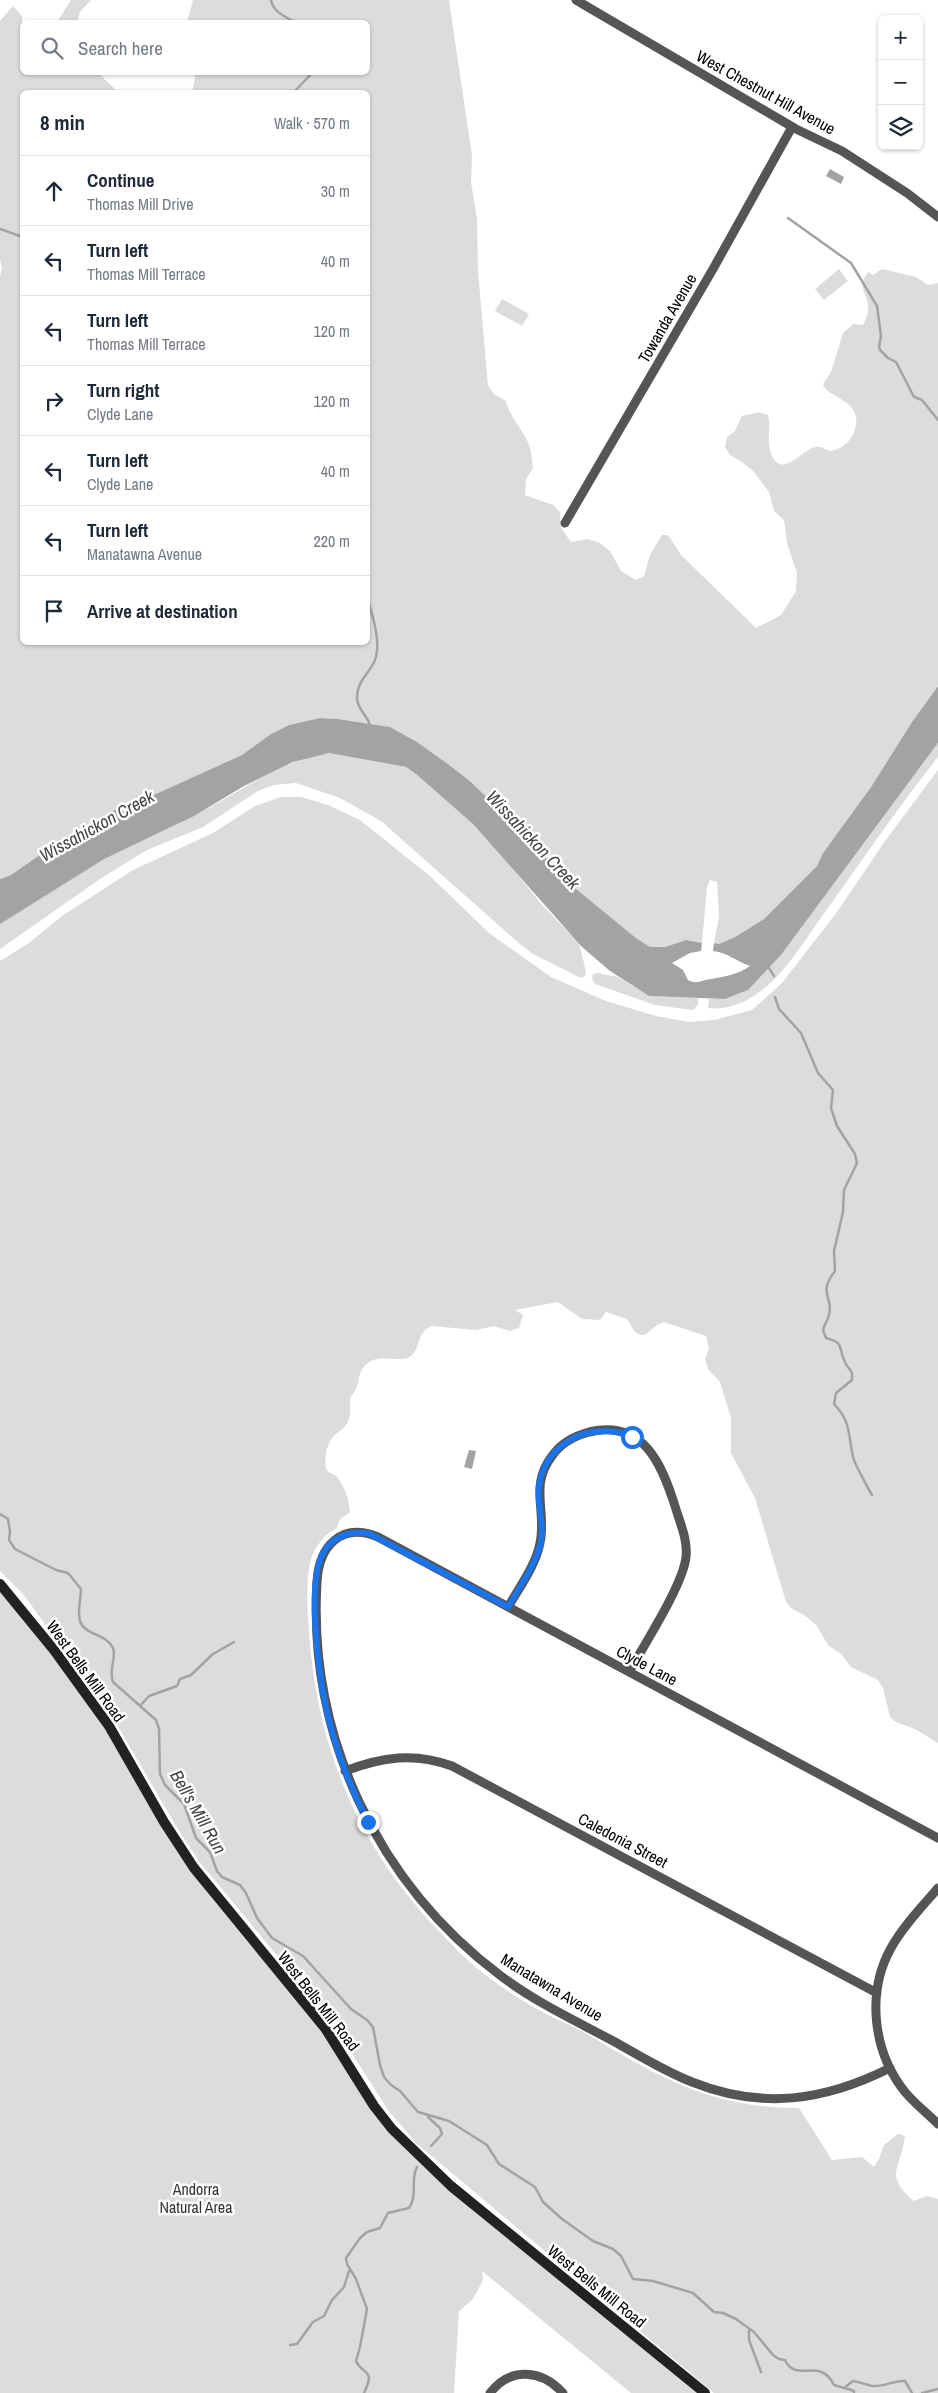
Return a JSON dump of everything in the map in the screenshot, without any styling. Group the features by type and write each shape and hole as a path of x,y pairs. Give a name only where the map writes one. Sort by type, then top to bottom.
{"street":[{"name":"West Chestnut Hill Avenue","path":"576,0 792,127 865,165 938,217"},
{"name":"Towanda Avenue","path":"565,523 713,269 792,127"},
{"path":"508,1607 540,1547 542,1528 539,1487 543,1470 561,1445 576,1436 591,1431 608,1430 624,1434 639,1441 652,1453 664,1473 685,1540 686,1556 683,1572 629,1672"},
{"name":"Clyde Lane","path":"338,1538 356,1532 378,1537 938,1838"},
{"name":"Manatawna Avenue","path":"338,1538 325,1549 320,1561 316,1617 323,1692 331,1729 345,1772 361,1809 384,1850 408,1885 437,1919 472,1954 503,1978 571,2018 681,2077 717,2091 745,2097 776,2099 817,2096 858,2083 890,2068"},
{"name":"West Bells Mill Road","path":"0,1584 54,1650 104,1719 194,1868 321,2022 344,2054 374,2106 392,2129 452,2186 705,2393"},
{"name":"Caledonia Street","path":"345,1772 370,1762 398,1757 425,1759 452,1766 877,1993"},
{"path":"938,1888 902,1930 890,1949 881,1972 877,1993 877,2028 882,2049 890,2068 905,2092 938,2124"},
{"path":"490,2393 505,2379 526,2374 546,2379 563,2393"}],"green space":[{"path":"71,0 91,0 80,12 78,20 58,20"},
{"path":"193,0 449,0 472,156 471,182 477,219 478,271 488,386 494,394 506,401 511,414 528,442 533,468 526,479 525,495 553,505 560,512 561,528 571,542 587,539 598,542 610,551 621,571 636,580 644,576 650,555 662,535 668,535 681,555 756,628 781,615 796,591 797,573 787,543 784,520 774,511 769,492 753,471 730,455 725,447 727,437 735,431 742,416 759,412 768,415 770,450 774,460 779,464 792,462 816,447 831,451 842,447 848,442 854,432 855,413 851,407 832,394 823,384 831,372 843,333 853,324 863,325 868,307 863,285 868,272 873,275 882,269 916,277 928,285 938,283 938,686 912,722 871,787 823,853 817,866 764,919 735,937 719,944 714,943 719,917 717,882 710,880 707,887 702,943 686,940 665,947 650,947 636,938 570,884 532,841 471,782 448,764 417,742 390,727 338,719 320,718 289,725 271,734 242,755 147,798 124,804 57,843 11,875 0,879 0,277 2,268 0,259 0,21 13,6 22,16 22,20 20,20 20,75 100,75 116,90 20,90 20,645 370,645 370,90 192,90 196,75 370,75 370,20 188,20"},
{"path":"839,269 848,281 824,300 815,289"},
{"path":"502,299 529,314 522,326 495,311"},
{"path":"938,743 938,757 896,812 784,969 767,986 747,1000 724,1008 708,1008 709,999 725,999 748,990 781,955"},
{"path":"329,753 406,767 416,774 473,824 500,853 543,906 579,943 586,971 585,976 581,978 533,954 521,945 381,821 340,798 296,783 274,785 258,791 203,827 147,850 100,879 0,949 0,924 53,889 107,857 176,825 278,769 294,762"},
{"path":"938,770 938,1743 915,1729 896,1722 890,1717 883,1688 878,1680 851,1667 841,1654 828,1645 817,1626 807,1617 791,1608 786,1602 755,1498 731,1453 731,1418 720,1382 708,1369 705,1359 709,1348 706,1336 664,1322 645,1335 641,1335 635,1332 627,1319 606,1312 600,1320 582,1319 558,1302 515,1310 523,1315 519,1328 510,1331 494,1326 476,1330 431,1326 421,1336 411,1356 403,1359 376,1359 371,1361 362,1369 357,1387 350,1400 348,1422 332,1439 326,1456 325,1464 327,1470 336,1476 342,1485 348,1498 350,1512 339,1521 335,1529 318,1545 313,1554 308,1576 309,1632 317,1694 337,1769 351,1804 368,1837 389,1870 412,1900 460,1953 491,1979 517,1997 582,2031 635,2062 684,2086 710,2096 737,2102 767,2107 799,2108 832,2160 862,2157 874,2167 884,2145 898,2134 905,2136 896,2171 899,2185 914,2201 927,2196 938,2199 938,2393 714,2393 416,2143 388,2110 331,2021 198,1860 109,1711 23,1594 0,1571 0,961 29,943 62,916 133,870 213,833 255,806 281,797 301,797 328,805 360,820 431,877 489,933 551,977 606,1001 656,1016 689,1022 714,1020 752,1010 782,983 837,912 885,841"},
{"path":"598,973 618,977 649,996 698,998 698,1004 693,1010 655,1005 595,984 592,979 593,974"},
{"name":"Andorra Natural Area","path":"0,1592 39,1638 98,1717 188,1867 213,1900 312,2017 386,2130 442,2183 698,2393 631,2393 482,2271 483,2280 473,2299 459,2311 454,2393 0,2393"}],"water":[{"path":"830,169 844,177 841,184 826,176"},
{"name":"Wissahickon Creek","path":"938,686 938,743 781,955 748,990 725,999 649,996 610,971 582,947 473,824 416,774 406,767 329,753 293,762 244,786 194,816 104,859 0,924 0,879 11,875 57,843 125,804 147,798 242,755 271,734 289,725 320,718 338,719 390,727 417,742 448,764 471,782 532,841 570,884 636,938 650,947 665,947 686,940 702,943 701,951 690,953 672,963 683,970 688,980 697,982 731,975 750,966 723,953 713,951 714,943 719,944 735,937 764,919 817,866 823,853 871,787 912,722"},
{"path":"469,1450 476,1451 472,1469 464,1467"}],"waterway":[{"path":"271,0 274,8 290,20"},
{"path":"296,90 310,75"},
{"path":"788,218 851,263 877,306 881,336 880,350 888,358 896,362 914,397 922,400 938,420"},
{"path":"0,229 20,236"},
{"path":"370,608 376,632 376,657 357,692 357,702 370,725"},
{"path":"767,965 774,976"},
{"path":"775,997 779,1009 801,1033 818,1073 833,1090 831,1108 837,1126 855,1154 857,1163 844,1190 843,1212 834,1251 835,1271 827,1285 830,1309 823,1330 826,1338 839,1344 843,1357 852,1373 852,1380 836,1393 834,1404 847,1424 854,1460 872,1495"},
{"name":"Bell's Mill Run","path":"0,1514 8,1519 9,1540 15,1549 56,1570 68,1573 81,1589 80,1621 86,1629 106,1640 113,1648 114,1656 111,1673 113,1682 156,1720 159,1729 160,1774 165,1785 184,1804 196,1838 210,1852 217,1871 222,1877 240,1885 246,1893 257,1918 272,1938 303,1956 351,2009 367,2020 373,2027 384,2077 400,2091 418,2112 449,2121 487,2145 499,2164 535,2187 543,2202 562,2219 593,2241 613,2249 621,2256 633,2279 653,2281 693,2293 714,2312 723,2313 736,2319 754,2332 773,2355 785,2360 795,2370 822,2372 834,2385 844,2388 853,2381 871,2386 905,2381 912,2393"},
{"path":"141,1705 149,1696 177,1686 180,1679 191,1675 213,1654 234,1642"},
{"path":"428,2117 440,2128 442,2134 431,2146"},
{"path":"364,2393 369,2376 356,2361 367,2309 346,2258 360,2238 367,2232 380,2228 388,2213 409,2208 413,2198 414,2177 417,2167"},
{"path":"290,2345 297,2344 313,2322 324,2316 332,2300 344,2287 349,2271"},
{"path":"749,2330 749,2340 761,2372"},
{"path":"845,2388 854,2391 854,2393"},
{"name":"Bell's Mill Run","path":"922,2393 938,2389"}],"route":[{"path":"368,1822 350,1784 337,1748 326,1710 320,1673 316,1617 317,1582 318,1566 325,1549 333,1541 350,1533 362,1532 370,1534 508,1607 540,1547 542,1528 538,1495 540,1478 551,1456 568,1440 591,1431 608,1430 632,1437"}]}
